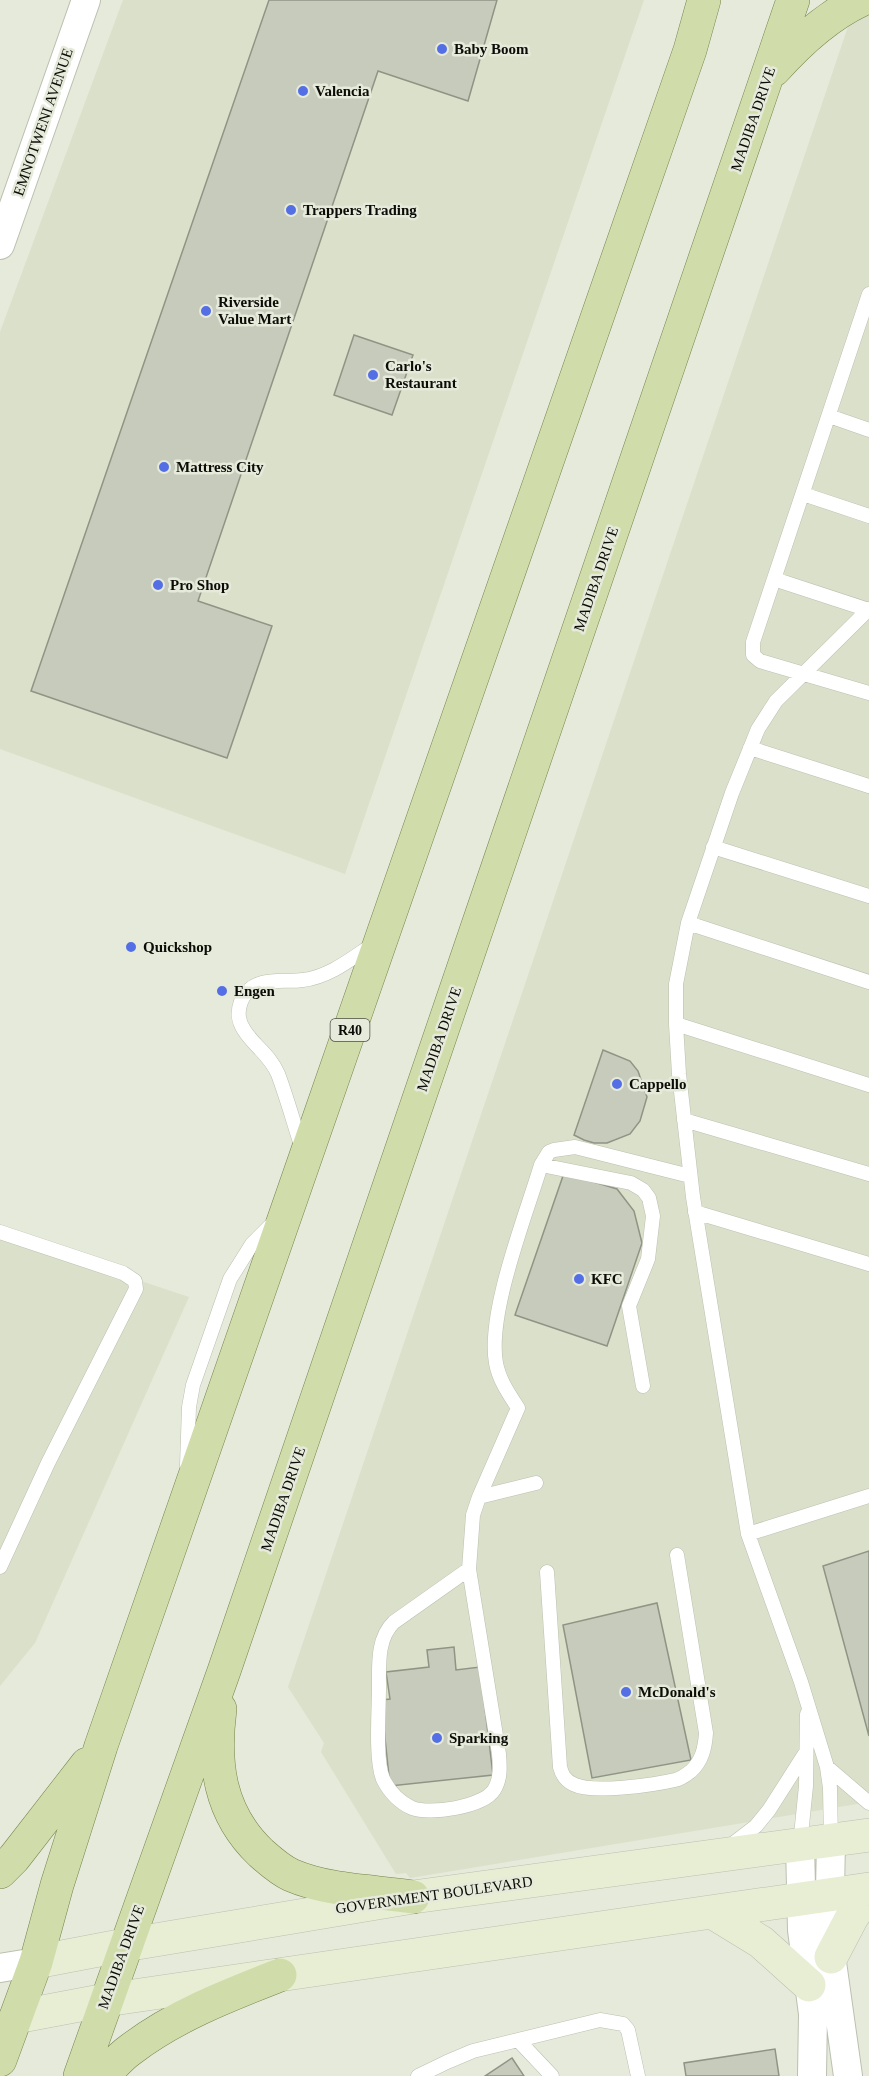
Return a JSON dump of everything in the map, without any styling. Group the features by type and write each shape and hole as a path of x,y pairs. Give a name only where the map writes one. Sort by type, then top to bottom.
{"main road":[{"path":"681,0 690,50"},
{"name":"R40","path":"0,2060 8,2019 36,1962 57,1885 101,1746 690,50 704,0"},
{"name":"MADIBA DRIVE","path":"80,2076 224,1671 793,0"},
{"path":"767,78 798,43 861,0"},
{"path":"224,1671 219,1718 219,1772 230,1812 246,1839 269,1861 290,1874 327,1885 413,1897"},
{"path":"0,1872 14,1858 101,1746"},
{"path":"104,2076 128,2051 161,2029 231,1994 280,1976"}],"street":[{"name":"EMNOTWENI AVENUE","path":"0,245 86,0"},
{"name":"GOVERNMENT BOULEVARD","path":"0,1968 413,1897 869,1835"},
{"path":"812,2076 813,2014 804,1944 815,1897 815,1843"},
{"path":"8,2019 106,2000 869,1891"},
{"path":"831,1957 869,1891"},
{"path":"815,1897 831,1957 848,2076"},
{"path":"712,1912 761,1942 809,1985"}],"lane":[{"path":"869,294 753,642 753,655 760,661 869,693"},
{"path":"829,416 869,430"},
{"path":"803,494 869,516"},
{"path":"774,579 869,610 776,701 758,729 732,793 688,923 676,984 676,1024 695,1212 748,1534 798,1674 827,1767 830,1788 815,1843"},
{"path":"750,748 869,786"},
{"path":"714,847 869,896"},
{"path":"688,923 869,982"},
{"path":"305,1159 270,1058 243,1029 239,1020 241,1000 245,992 265,982 299,981 322,976 381,940"},
{"path":"676,1024 869,1085"},
{"path":"684,1120 869,1174"},
{"path":"469,1569 394,1622 388,1628 382,1642 379,1701 382,1776 395,1797 414,1809 449,1808 478,1802 493,1793 499,1779 499,1754 469,1569 471,1526 479,1497 518,1408 503,1386 496,1363 496,1330 508,1273 541,1165 549,1152 575,1148 690,1176"},
{"path":"541,1165 625,1181 643,1190 649,1198 653,1216 649,1250 629,1306 643,1386"},
{"path":"695,1212 869,1264"},
{"path":"0,1232 123,1273 135,1281 136,1289 48,1463 0,1567"},
{"path":"479,1497 536,1483"},
{"path":"748,1534 869,1496"},
{"path":"547,1572 562,1775 566,1780 580,1787 609,1789 676,1780 691,1771 703,1754 705,1733 677,1556"},
{"path":"807,1706 806,1786 815,1843"},
{"path":"716,1857 756,1826 769,1810 806,1752"},
{"path":"827,1767 869,1803"},
{"path":"418,2076 473,2051 600,2020 623,2024 628,2030 638,2076"},
{"path":"518,2040 552,2076"}],"shaded area":[{"path":"123,0 644,0 345,874 0,749 0,332"},
{"path":"857,0 869,0 869,1802 410,1878 406,1873 396,1874 321,1752 324,1743 288,1687"},
{"path":"0,1234 189,1297 35,1643 0,1686"}],"building":[{"path":"269,0 497,0 468,101 378,71 198,601 272,626 227,758 31,691"},
{"name":"Carlo's Restaurant","path":"354,335 413,355 392,415 334,395"},
{"name":"Cappello","path":"603,1050 630,1061 638,1071 647,1097 640,1121 630,1134 607,1143 594,1143 574,1135"},
{"name":"KFC","path":"564,1173 617,1189 634,1211 642,1243 607,1346 515,1315"},
{"path":"869,1551 869,1736 823,1566"},
{"name":"McDonald's","path":"657,1603 691,1760 592,1778 563,1625"},
{"name":"Sparking","path":"454,1647 456,1670 480,1667 493,1775 390,1786 381,1700 390,1699 386,1672 429,1667 427,1650"},
{"path":"775,2049 779,2076 686,2076 684,2063"},
{"path":"512,2058 524,2076 485,2076"}],"place":[{"name":"Baby Boom","path":"442,49"},
{"name":"Valencia","path":"303,91"},
{"name":"Trappers Trading","path":"291,210"},
{"name":"Riverside Value Mart","path":"206,311"},
{"name":"Carlo's Restaurant","path":"373,375"},
{"name":"Mattress City","path":"164,467"},
{"name":"Pro Shop","path":"158,585"},
{"name":"Quickshop","path":"131,947"},
{"name":"Engen","path":"222,991"},
{"name":"Cappello","path":"617,1084"},
{"name":"KFC","path":"579,1279"},
{"name":"McDonald's","path":"626,1692"},
{"name":"Sparking","path":"437,1738"}]}
